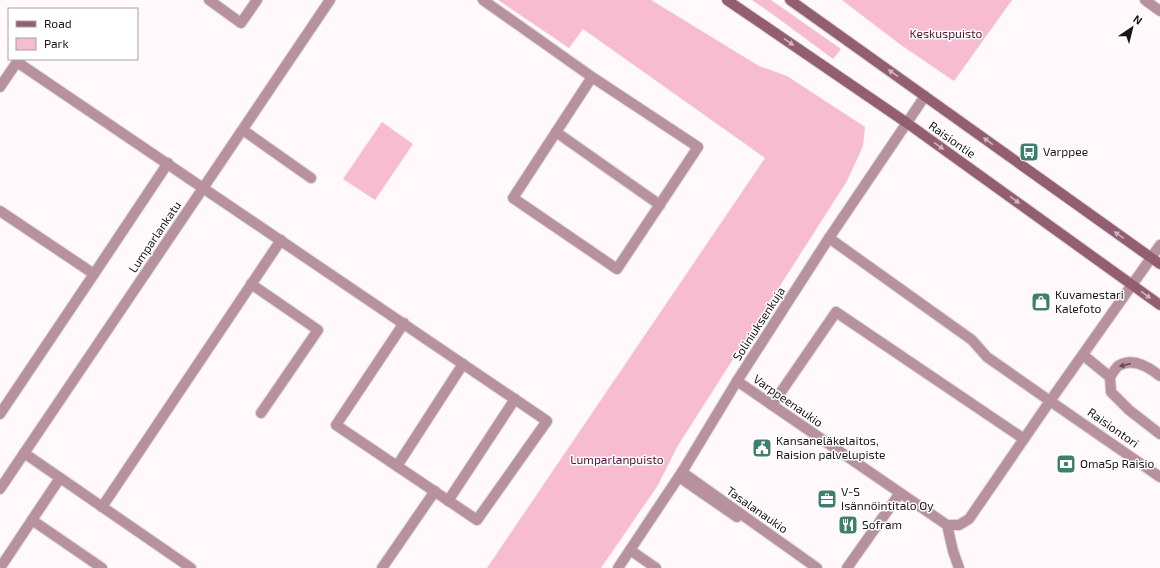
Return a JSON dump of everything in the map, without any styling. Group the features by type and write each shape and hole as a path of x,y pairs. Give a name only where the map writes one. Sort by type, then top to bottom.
{"main road":[{"name":"Raisiontie","path":"727,0 907,123 1160,305"},
{"name":"Raisiontie","path":"790,0 1160,264"}],"street":[{"path":"209,0 241,23 257,0"},
{"name":"Lumparlankatu","path":"0,489 330,0"},
{"path":"483,0 592,77 698,147 617,269 513,198 592,77"},
{"path":"1145,0 1160,11"},
{"path":"0,87 17,62 168,163 547,421 477,520 336,425 404,324"},
{"name":"Soliniuksenkuja","path":"618,568 680,475 737,381 829,238 925,96"},
{"path":"243,130 311,178"},
{"path":"556,132 660,205"},
{"path":"0,414 168,163"},
{"path":"0,211 94,274"},
{"name":"Raisiontori","path":"829,238 972,340 987,357 1160,477"},
{"path":"102,506 281,240"},
{"path":"959,568 947,526 959,525 969,519 1160,245"},
{"path":"251,284 318,330 261,413"},
{"path":"772,405 836,312 1024,440"},
{"path":"1083,355 1110,377"},
{"path":"1160,376 1140,363 1128,363 1118,366 1110,377 1111,392 1129,410 1160,434"},
{"path":"397,466 463,364"},
{"name":"Varppeenaukio","path":"737,381 947,526"},
{"path":"448,501 515,399"},
{"path":"24,453 191,568"},
{"path":"680,475 737,517"},
{"name":"Tasalanaukio","path":"680,475 817,568"},
{"path":"0,568 60,478"},
{"path":"382,568 435,491"},
{"path":"847,568 900,493"},
{"path":"32,520 102,568"},
{"path":"630,550 656,568"}],"green space":[{"name":"Lumparlanpuisto","path":"498,0 651,0 759,66 787,76 865,127 863,146 847,181 677,447 658,485 601,568 487,568 765,158 583,29 569,48"},
{"path":"752,0 771,0 841,49 833,59"},
{"name":"Keskuspuisto","path":"842,0 1012,0 954,81 901,45"},
{"path":"382,122 413,144 375,200 343,179"}],"place":[{"name":"Varppee","path":"1029,152"},
{"name":"Kuvamestari Kalefoto","path":"1041,302"},
{"name":"Kansaneläkelaitos, Raision palvelupiste","path":"762,448"},
{"name":"OmaSp Raisio","path":"1066,464"},
{"name":"V-S Isännöintitalo Oy","path":"827,499"},
{"name":"Sofram","path":"848,525"}]}
